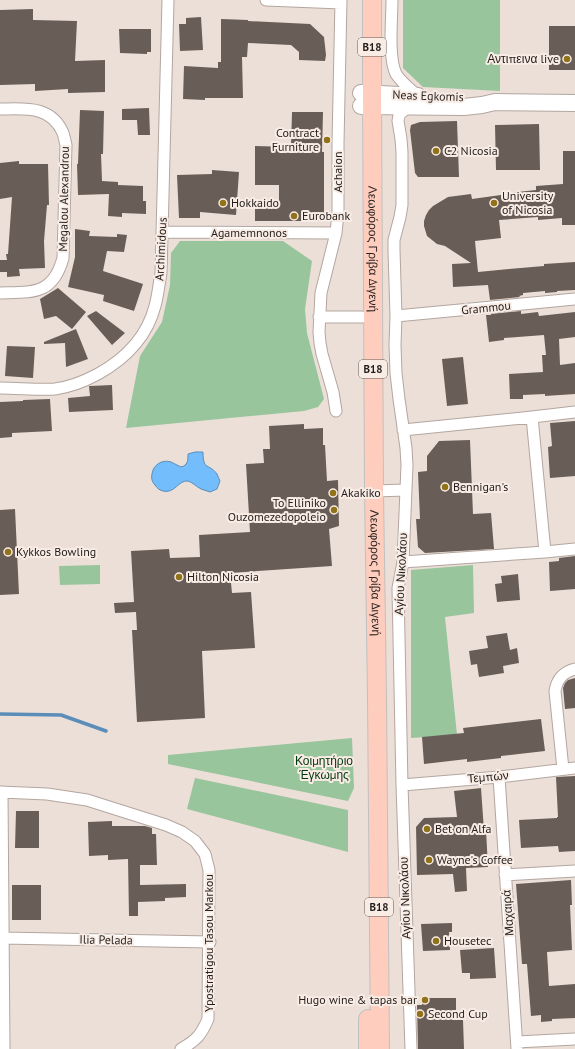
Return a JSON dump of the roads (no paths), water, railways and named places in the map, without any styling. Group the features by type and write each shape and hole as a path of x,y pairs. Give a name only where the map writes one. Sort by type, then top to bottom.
{"main road":[{"name":"Λεωφόρος Γρίβα Διγενή","path":"361,0 366,100 374,491 380,1049"},
{"name":"Λεωφόρος Γρίβα Διγενή","path":"368,1049 362,317 366,100 372,0"}],"street":[{"name":"Archimidous","path":"0,388 56,388 70,386 88,379 116,363 131,349 140,338 148,324 155,307 161,273 168,0"},
{"path":"266,0 341,1"},
{"path":"392,0 391,47 394,67 414,101"},
{"name":"Achaion","path":"336,412 333,392 320,343 319,318 321,293 336,233 338,213 341,1"},
{"name":"Neas Egkomis","path":"366,100 414,101 464,107 495,102 575,103"},
{"name":"Αγίου Νικολάου","path":"411,1049 402,785 398,588 403,562 407,459 398,399 396,373 394,240 402,205 401,139 398,121 399,115 414,101"},
{"name":"Megalou Alexandrou","path":"0,109 37,110 48,115 57,123 63,133 66,145 63,258 60,269 53,279 44,287 34,292 0,293"},
{"name":"Agamemnonos","path":"162,232 336,233"},
{"name":"Grammou","path":"396,316 575,299"},
{"path":"319,318 362,317"},
{"path":"403,430 575,412"},
{"path":"532,417 545,552"},
{"path":"374,491 406,490"},
{"path":"403,562 575,549"},
{"path":"563,769 555,691 556,684 560,677 566,672 575,669"},
{"name":"Τεμπών","path":"402,785 499,777 575,768"},
{"name":"Μαχαιρά","path":"499,777 517,1045"},
{"path":"1,792 4,1049 12,1049"},
{"name":"Ypostratigou Tasou Markou","path":"1,792 47,794 87,800 166,825 182,832 195,841 205,854 209,870 210,942 208,1019 202,1032 193,1042 181,1049"},
{"path":"505,875 575,871"},
{"name":"Ilia Pelada","path":"3,938 210,942"},
{"path":"517,1045 575,1038"}],"water":[{"path":"203,452 205,464 217,474 220,481 217,489 210,492 201,489 188,481 185,481 171,491 162,491 157,488 152,480 153,471 156,465 164,461 168,461 184,466 187,463 188,454"}],"waterway":[{"path":"0,714 61,715 106,731"}],"place":[{"name":"Αντιπεινα live","path":"567,59"},
{"name":"Contract Furniture","path":"327,140"},
{"name":"C2 Nicosia","path":"436,151"},
{"name":"Hokkaido","path":"223,203"},
{"name":"University of Nicosia","path":"494,203"},
{"name":"Eurobank","path":"294,216"},
{"name":"Bennigan's","path":"445,487"},
{"name":"Akakiko","path":"333,493"},
{"name":"To Elliniko Ouzomezedopoleio","path":"334,510"},
{"name":"Kykkos Bowling","path":"8,552"},
{"name":"Hilton Nicosia","path":"179,577"},
{"name":"Bet on Alfa","path":"427,829"},
{"name":"Wayne's Coffee","path":"429,860"},
{"name":"Housetec","path":"436,941"},
{"name":"Hugo wine & tapas bar","path":"425,1000"},
{"name":"Second Cup","path":"420,1014"}],"park label":[{"name":"Κοιμητήριο Έγκωμης","path":"324,768"}]}
